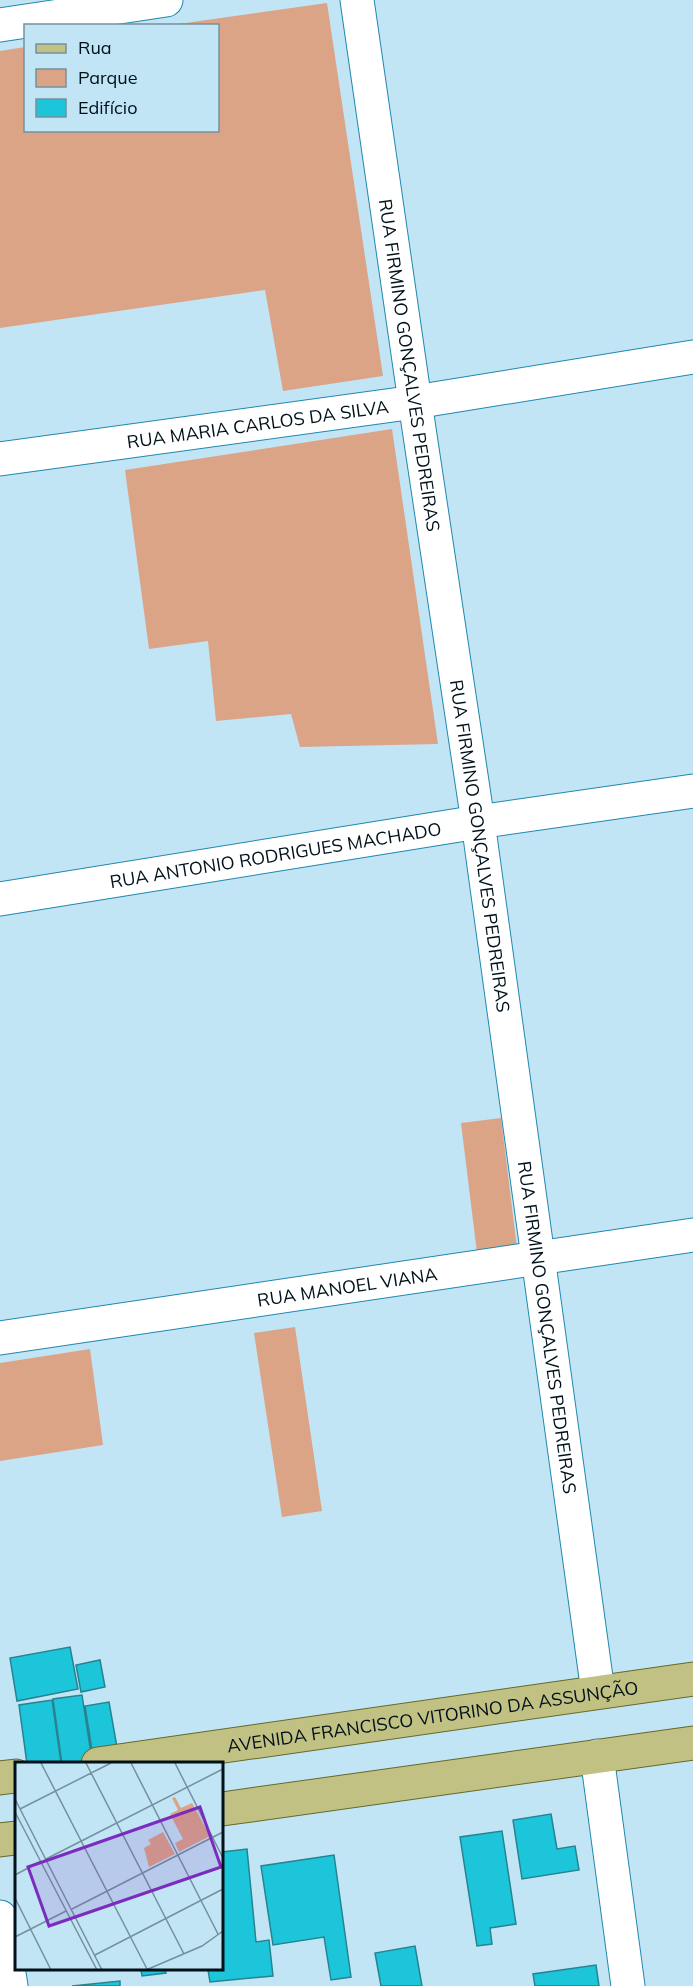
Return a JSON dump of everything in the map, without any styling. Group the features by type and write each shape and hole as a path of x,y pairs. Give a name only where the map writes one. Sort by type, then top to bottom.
{"main road":[{"name":"AVENIDA FRANCISCO VITORINO DA ASSUNÇÃO","path":"113,1762 693,1679"},
{"path":"224,1809 693,1743"},
{"path":"0,1778 15,1776"},
{"path":"0,1840 15,1838"}],"street":[{"path":"0,25 166,0"},
{"name":"RUA FIRMINO GONÇALVES PEDREIRAS","path":"357,0 414,402 478,822 598,1692"},
{"name":"RUA MARIA CARLOS DA SILVA","path":"0,459 414,402 693,357"},
{"name":"RUA ANTONIO RODRIGUES MACHADO","path":"0,899 478,822 693,791"},
{"name":"RUA MANOEL VIANA","path":"0,1338 693,1235"},
{"path":"597,1756 628,1986"},
{"path":"0,1917 11,1986"}],"green space":[{"path":"327,3 383,376 283,391 265,290 0,328 0,51 24,47 24,132 219,132 219,24 178,24"},
{"path":"392,429 438,744 300,747 291,714 216,721 208,641 149,649 125,470"},
{"path":"501,1118 517,1248 477,1253 461,1123"},
{"path":"295,1327 322,1511 282,1517 254,1333"},
{"path":"90,1349 103,1445 0,1461 0,1363"}],"building":[{"path":"70,1647 78,1689 17,1701 10,1658"},
{"path":"100,1660 105,1687 81,1692 76,1665"},
{"path":"82,1695 92,1760 62,1762 53,1699"},
{"path":"52,1700 61,1762 27,1762 19,1705"},
{"path":"109,1702 117,1747 92,1750 85,1706"},
{"path":"551,1814 557,1849 575,1846 579,1870 522,1879 513,1820"},
{"path":"502,1831 516,1924 490,1928 492,1944 477,1946 460,1837"},
{"path":"247,1849 256,1942 269,1940 273,1976 210,1982 208,1971 224,1971 224,1852"},
{"path":"334,1855 351,1977 331,1980 324,1937 273,1945 261,1866"},
{"path":"415,1946 422,1986 381,1986 375,1953"},
{"path":"596,1965 599,1986 535,1986 533,1974"},
{"path":"141,1971 165,1971 166,1973 142,1976"},
{"path":"120,1981 120,1986 72,1986"}]}
